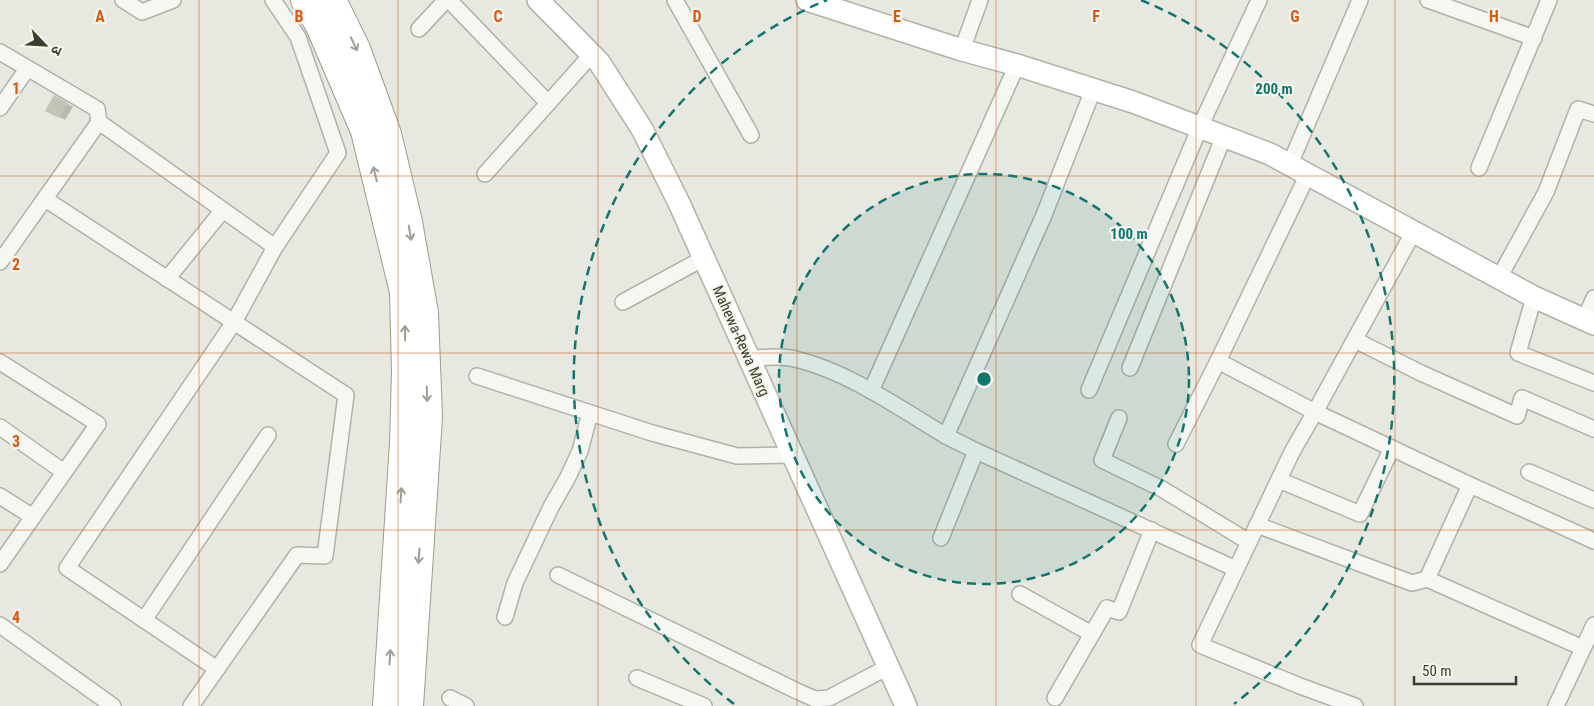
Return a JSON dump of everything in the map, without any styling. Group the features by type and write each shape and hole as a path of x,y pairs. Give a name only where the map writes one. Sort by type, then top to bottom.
{"highway":[{"path":"304,0 320,26 365,131 404,292 406,372 404,443 387,706"},
{"path":"332,0 356,49 387,134 408,222 424,313 428,417 409,706"}],"street":[{"path":"123,0 142,12 173,0"},
{"path":"217,669 67,568 234,322 274,246 338,154 298,37 273,0"},
{"path":"419,29 447,0 548,103"},
{"name":"Mahewa-Rewa Marg","path":"538,0 599,62 642,129 679,203 906,706"},
{"path":"676,0 751,135"},
{"path":"808,0 962,50 1017,65 1200,127 1270,154 1534,297 1589,322 1594,298"},
{"path":"962,50 980,0"},
{"path":"1089,390 1200,127 1259,0"},
{"path":"1176,444 1218,361 1299,169 1360,0"},
{"path":"1428,0 1449,4 1534,38"},
{"path":"1479,168 1549,0"},
{"path":"0,52 27,70 98,110 99,122 0,262"},
{"path":"485,174 592,54"},
{"path":"871,391 1017,65"},
{"path":"0,108 27,70"},
{"path":"946,436 1044,215 1092,90"},
{"path":"1499,278 1546,192 1578,109 1594,114"},
{"path":"99,122 274,246"},
{"path":"1130,368 1224,136"},
{"path":"45,199 346,395 326,556 297,555 191,706"},
{"path":"167,278 223,210"},
{"path":"1355,706 1300,686 1200,645 1292,452 1414,231"},
{"path":"623,302 704,258"},
{"path":"1534,297 1518,352 1594,384"},
{"path":"1355,340 1421,373 1518,416 1522,398 1594,430"},
{"path":"749,358 794,358 829,370 871,391 946,436 976,451 1236,569"},
{"path":"1218,361 1315,412 1594,541"},
{"path":"0,362 98,424 0,564"},
{"path":"477,376 652,433 737,456 793,456"},
{"path":"505,617 515,582 580,451 590,412"},
{"path":"1119,418 1102,460 1162,489 1249,542"},
{"path":"0,428 64,472"},
{"path":"144,620 268,435"},
{"path":"1278,480 1360,514 1392,448"},
{"path":"941,538 976,451"},
{"path":"1528,472 1594,500"},
{"path":"1427,579 1470,485"},
{"path":"0,496 33,518"},
{"path":"1257,526 1412,583 1427,579 1583,648"},
{"path":"1055,698 1107,608 1119,612 1152,530"},
{"path":"558,575 815,699 829,698 888,667"},
{"path":"1020,594 1092,634"},
{"path":"0,625 113,706"},
{"path":"1556,706 1594,625"},
{"path":"637,678 704,706"},
{"path":"450,698 466,706"}],"building":[{"path":"54,95 68,103 59,118 45,111"}]}
